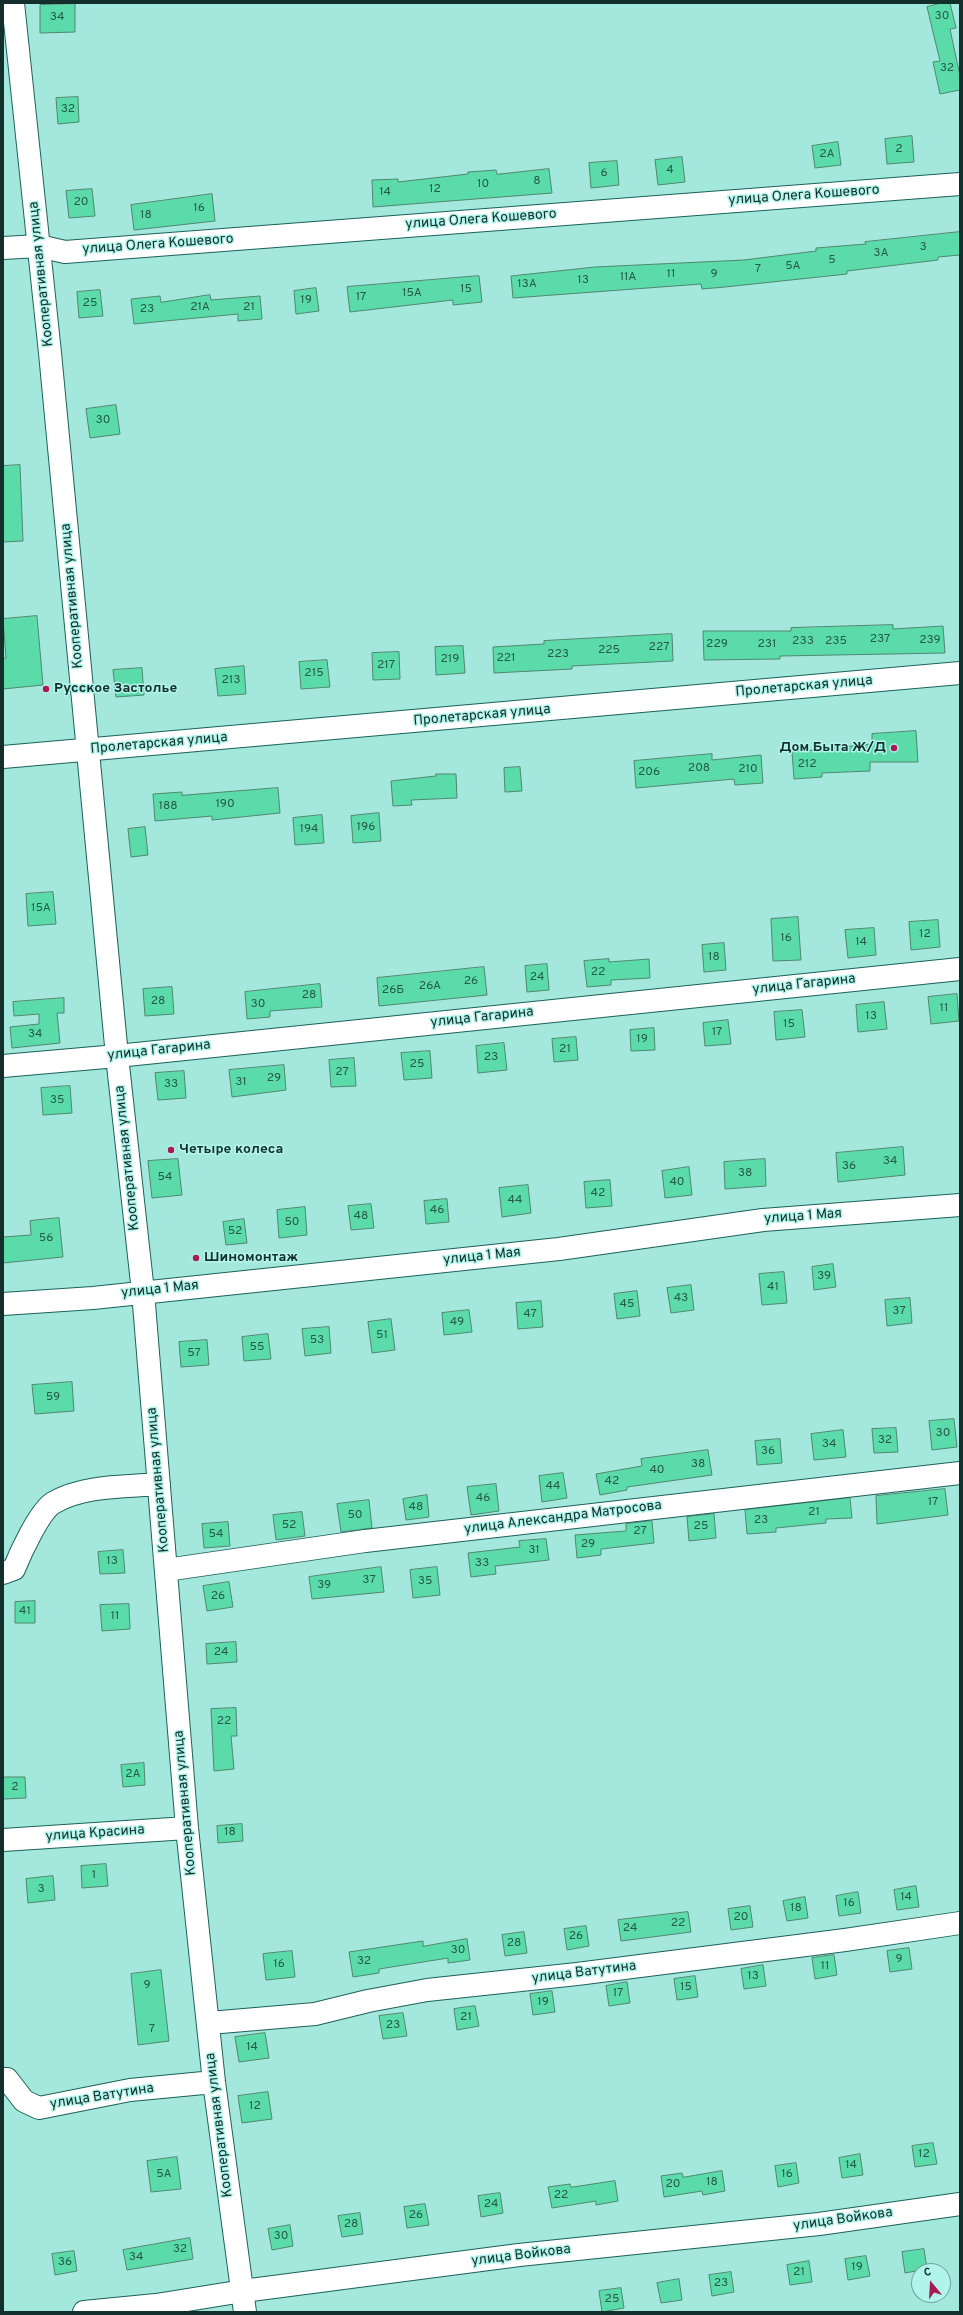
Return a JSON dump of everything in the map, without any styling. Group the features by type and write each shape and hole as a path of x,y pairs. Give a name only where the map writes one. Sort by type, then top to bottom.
{"street":[{"name":"Кооперативная улица","path":"13,3 39,246 117,1056 143,1292 187,1828 209,2023 214,2082 244,2302"},
{"name":"улица Олега Кошевого","path":"3,248 39,246 65,252 960,184"},
{"name":"Пролетарская улица","path":"3,757 960,673"},
{"name":"улица Гагарина","path":"3,1066 117,1056 960,969"},
{"name":"улица 1 Мая","path":"3,1304 143,1292 559,1249 763,1220 960,1205"},
{"name":"улица Александра Матросова","path":"166,1570 365,1541 960,1473"},
{"path":"3,1573 14,1569 28,1538 52,1504 84,1491 159,1484"},
{"name":"улица Красина","path":"3,1840 187,1828"},
{"name":"улица Ватутина","path":"209,2023 315,2014 368,2001 427,1990 577,1974 960,1923"},
{"name":"улица Ватутина","path":"3,2079 7,2079 24,2101 38,2108 130,2090 214,2082"},
{"name":"улица Войкова","path":"84,2312 156,2305 244,2302 519,2255 819,2224 960,2204"}],"building":[{"path":"942,3 950,3 956,28 950,29 960,76 960,90 940,94 933,62 940,61 927,7"},
{"path":"75,4 75,32 40,33 40,5"},
{"path":"78,97 79,122 58,124 56,98"},
{"path":"912,136 914,162 887,164 885,139"},
{"path":"838,142 841,165 815,168 812,146"},
{"path":"682,157 685,182 658,185 655,160"},
{"path":"617,161 619,185 591,188 589,163"},
{"path":"549,169 552,193 373,207 372,180 398,179 398,182 468,174 468,172 496,170 497,174"},
{"path":"92,189 95,216 69,218 66,191"},
{"path":"212,194 215,221 134,230 131,205"},
{"path":"960,232 960,255 938,257 938,260 847,271 847,274 702,289 701,284 513,298 511,276 595,267 744,260 816,251 816,248 866,244 865,242"},
{"path":"479,276 482,302 453,305 453,300 350,312 347,287"},
{"path":"316,288 319,311 296,314 294,291"},
{"path":"100,290 103,316 79,318 77,292"},
{"path":"210,295 211,300 260,296 262,319 238,321 238,314 134,324 131,299 160,296 161,302"},
{"path":"116,405 120,434 90,438 86,409"},
{"path":"20,465 23,541 3,542 3,466"},
{"path":"37,616 43,685 3,689 3,658 6,658 3,619"},
{"path":"893,625 893,629 943,626 945,653 780,656 780,659 704,660 703,631 791,631 791,628"},
{"path":"672,634 673,661 572,666 572,669 494,673 493,647 544,644 544,641"},
{"path":"463,646 465,673 436,675 435,647"},
{"path":"399,652 400,679 373,680 372,653"},
{"path":"327,660 330,687 301,689 299,662"},
{"path":"244,666 246,694 218,696 215,669"},
{"path":"142,668 144,695 116,697 113,670"},
{"path":"916,731 918,762 870,762 870,771 822,773 822,777 794,779 792,752 872,744 872,734"},
{"path":"712,754 712,760 761,755 763,783 735,785 734,779 636,788 634,761"},
{"path":"520,767 522,791 505,792 504,768"},
{"path":"436,774 456,774 457,798 411,800 412,805 393,806 391,781 436,776"},
{"path":"278,788 280,813 212,820 212,816 155,821 153,794 182,792 182,795"},
{"path":"379,813 381,841 353,843 351,816"},
{"path":"322,815 324,843 295,845 293,818"},
{"path":"145,827 148,855 131,857 128,829"},
{"path":"53,892 56,924 28,926 26,894"},
{"path":"798,917 801,960 773,961 771,919"},
{"path":"938,920 940,947 911,950 909,922"},
{"path":"874,928 876,955 848,958 845,930"},
{"path":"724,943 726,970 704,972 702,945"},
{"path":"609,959 609,962 649,959 650,978 611,980 611,985 587,987 584,961"},
{"path":"547,964 549,990 527,992 525,966"},
{"path":"484,967 487,995 379,1006 377,978"},
{"path":"320,984 322,1007 270,1011 270,1017 247,1019 245,992"},
{"path":"172,987 174,1014 145,1016 143,989"},
{"path":"957,994 959,1021 931,1024 928,997"},
{"path":"64,998 64,1013 57,1013 60,1043 12,1048 10,1027 39,1024 39,1014 14,1016 13,1002"},
{"path":"884,1002 887,1029 858,1032 856,1005"},
{"path":"802,1010 805,1037 776,1040 774,1012"},
{"path":"728,1020 731,1044 705,1046 703,1023"},
{"path":"654,1028 655,1050 631,1051 630,1030"},
{"path":"576,1037 578,1060 554,1062 552,1039"},
{"path":"504,1043 507,1070 478,1073 476,1046"},
{"path":"430,1051 432,1078 404,1080 401,1053"},
{"path":"354,1058 356,1086 331,1087 329,1060"},
{"path":"284,1065 286,1090 232,1097 229,1070"},
{"path":"184,1071 186,1098 158,1100 155,1073"},
{"path":"70,1086 72,1113 43,1115 41,1088"},
{"path":"903,1147 905,1175 838,1182 836,1153"},
{"path":"178,1159 182,1195 152,1198 148,1161"},
{"path":"765,1159 766,1186 725,1189 724,1162"},
{"path":"689,1167 692,1195 665,1198 662,1171"},
{"path":"610,1180 612,1206 586,1208 584,1182"},
{"path":"528,1185 531,1213 502,1217 499,1188"},
{"path":"447,1199 449,1222 426,1224 424,1201"},
{"path":"371,1204 374,1228 351,1230 348,1206"},
{"path":"305,1207 307,1235 279,1238 277,1210"},
{"path":"59,1218 63,1257 3,1263 3,1237 31,1235 30,1221"},
{"path":"244,1219 247,1243 226,1245 223,1222"},
{"path":"833,1264 836,1287 814,1290 812,1267"},
{"path":"784,1272 787,1303 762,1305 759,1274"},
{"path":"691,1285 694,1310 671,1313 667,1288"},
{"path":"637,1291 640,1316 617,1319 614,1294"},
{"path":"910,1298 912,1323 887,1326 885,1300"},
{"path":"541,1301 543,1327 518,1329 516,1303"},
{"path":"469,1310 472,1332 444,1335 442,1313"},
{"path":"391,1319 395,1350 372,1353 368,1322"},
{"path":"329,1327 331,1353 305,1356 302,1329"},
{"path":"268,1334 271,1359 244,1361 242,1337"},
{"path":"207,1340 209,1365 181,1367 179,1342"},
{"path":"72,1382 74,1411 35,1414 32,1385"},
{"path":"954,1419 957,1447 932,1450 929,1421"},
{"path":"896,1428 898,1452 874,1453 872,1429"},
{"path":"843,1430 846,1457 814,1460 811,1434"},
{"path":"780,1439 782,1463 757,1465 755,1441"},
{"path":"708,1450 712,1475 627,1487 627,1490 600,1495 596,1474 642,1466 641,1459"},
{"path":"563,1473 567,1498 542,1502 539,1476"},
{"path":"496,1484 499,1511 471,1515 467,1487"},
{"path":"945,1489 948,1515 877,1524 876,1496"},
{"path":"427,1495 429,1517 406,1520 403,1499"},
{"path":"850,1498 852,1518 826,1519 826,1523 776,1528 776,1532 747,1534 745,1510"},
{"path":"369,1500 372,1528 341,1532 337,1504"},
{"path":"302,1512 305,1536 276,1540 273,1515"},
{"path":"714,1514 716,1538 689,1541 687,1517"},
{"path":"652,1521 654,1543 601,1549 601,1555 577,1558 575,1535 626,1531 626,1524"},
{"path":"228,1522 230,1546 204,1548 202,1524"},
{"path":"546,1539 549,1560 495,1566 496,1574 471,1577 468,1553 520,1547 519,1541"},
{"path":"123,1550 125,1573 100,1574 98,1552"},
{"path":"381,1567 384,1592 312,1599 309,1577"},
{"path":"437,1567 440,1595 413,1598 410,1570"},
{"path":"229,1582 233,1607 207,1611 203,1586"},
{"path":"35,1601 35,1623 15,1623 15,1602"},
{"path":"129,1604 130,1629 102,1631 100,1605"},
{"path":"236,1642 237,1662 207,1664 206,1644"},
{"path":"236,1708 237,1736 231,1736 234,1769 214,1771 211,1709"},
{"path":"144,1763 145,1785 123,1787 121,1765"},
{"path":"3,1777 25,1777 26,1798 4,1799"},
{"path":"242,1824 243,1841 218,1843 217,1826"},
{"path":"106,1864 108,1886 82,1888 81,1866"},
{"path":"53,1876 55,1900 28,1903 26,1879"},
{"path":"916,1886 919,1907 897,1910 894,1890"},
{"path":"858,1892 861,1913 839,1916 836,1896"},
{"path":"805,1897 808,1918 787,1921 783,1901"},
{"path":"750,1906 753,1927 731,1930 728,1909"},
{"path":"688,1912 691,1932 621,1941 618,1920"},
{"path":"586,1926 589,1946 567,1950 564,1929"},
{"path":"524,1932 527,1953 505,1956 502,1935"},
{"path":"467,1939 470,1960 448,1963 448,1958 379,1969 379,1973 353,1977 349,1952 423,1941 423,1946"},
{"path":"909,1948 912,1969 890,1972 887,1951"},
{"path":"292,1951 295,1977 266,1980 263,1954"},
{"path":"834,1955 837,1975 815,1979 812,1958"},
{"path":"763,1965 766,1986 744,1989 741,1969"},
{"path":"161,1970 169,2041 138,2045 131,1974"},
{"path":"695,1976 698,1997 677,2000 674,1979"},
{"path":"627,1982 630,2003 609,2006 606,1986"},
{"path":"552,1991 555,2012 533,2015 530,1994"},
{"path":"475,2006 479,2026 457,2030 454,2009"},
{"path":"403,2013 407,2036 383,2039 379,2016"},
{"path":"265,2033 269,2058 239,2062 235,2037"},
{"path":"268,2092 272,2119 242,2123 238,2096"},
{"path":"933,2143 937,2164 915,2167 912,2146"},
{"path":"860,2154 863,2175 842,2178 839,2158"},
{"path":"177,2157 181,2189 151,2192 147,2161"},
{"path":"796,2163 799,2183 778,2187 775,2166"},
{"path":"722,2171 725,2191 703,2195 702,2191 664,2197 661,2176 682,2173 683,2177"},
{"path":"615,2181 618,2201 596,2205 596,2201 552,2208 548,2187 570,2184 571,2187"},
{"path":"500,2193 503,2213 481,2217 478,2196"},
{"path":"425,2204 429,2225 407,2228 404,2207"},
{"path":"360,2213 363,2234 342,2237 338,2216"},
{"path":"290,2225 293,2246 272,2250 268,2229"},
{"path":"190,2238 193,2259 127,2270 123,2250"},
{"path":"924,2249 926,2263 911,2263 911,2272 905,2273 902,2252"},
{"path":"74,2251 77,2271 55,2275 52,2254"},
{"path":"866,2256 870,2276 848,2280 845,2259"},
{"path":"809,2261 812,2282 790,2285 787,2265"},
{"path":"731,2272 734,2292 712,2296 709,2275"},
{"path":"679,2279 682,2300 661,2303 657,2283"},
{"path":"621,2288 624,2308 602,2312 599,2291"}],"place":[{"name":"Русское Застолье","path":"46,689"},
{"name":"Дом Быта Ж/Д","path":"894,748"},
{"name":"Четыре колеса","path":"171,1150"},
{"name":"Шиномонтаж","path":"196,1258"}]}
